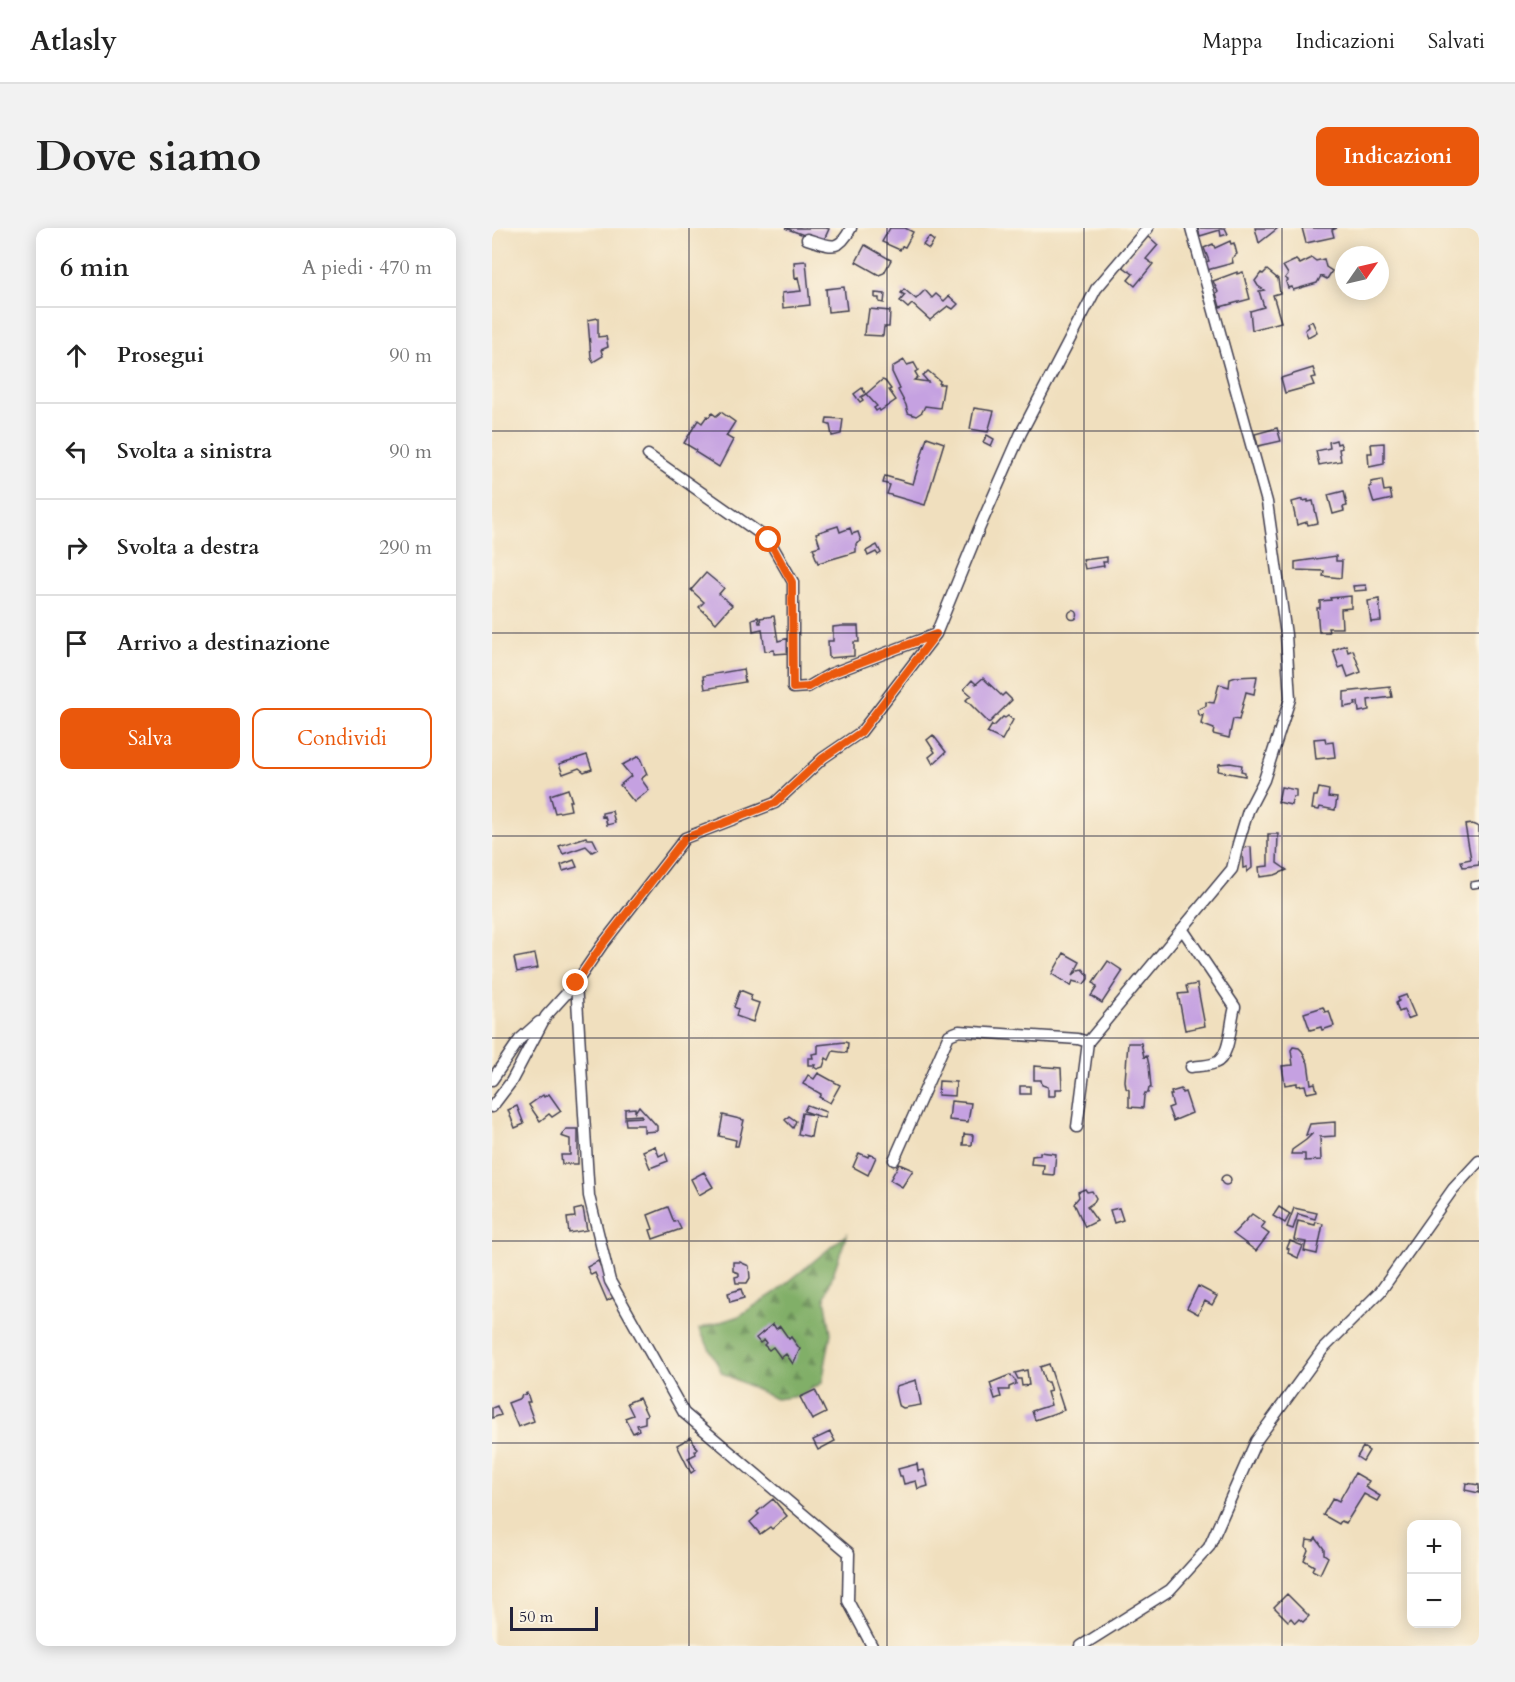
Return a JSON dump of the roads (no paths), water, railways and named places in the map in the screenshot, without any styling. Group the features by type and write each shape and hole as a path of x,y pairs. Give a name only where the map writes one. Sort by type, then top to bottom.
{"street":[{"path":"807,239 833,247 839,246 851,228"},
{"path":"492,1080 520,1039 546,1016 576,983 602,945 685,838 775,803 823,758 861,732 936,634 1021,433 1096,289 1148,228"},
{"path":"1077,1127 1088,1042 1232,869 1248,811 1264,780 1290,699 1286,635 1266,501 1191,228"},
{"path":"648,455 769,540 792,582 793,688 808,687 830,674 936,634"},
{"path":"1183,930 1235,1007 1222,1059 1215,1063 1191,1067"},
{"path":"576,983 589,1196 610,1281 684,1413 849,1553 848,1601 872,1646"},
{"path":"492,1107 511,1082 546,1016"},
{"path":"894,1160 949,1035 959,1031 994,1032 1078,1039 1088,1042"},
{"path":"1081,1646 1170,1590 1209,1547 1256,1441 1323,1349 1380,1292 1452,1189 1479,1161"}]}
